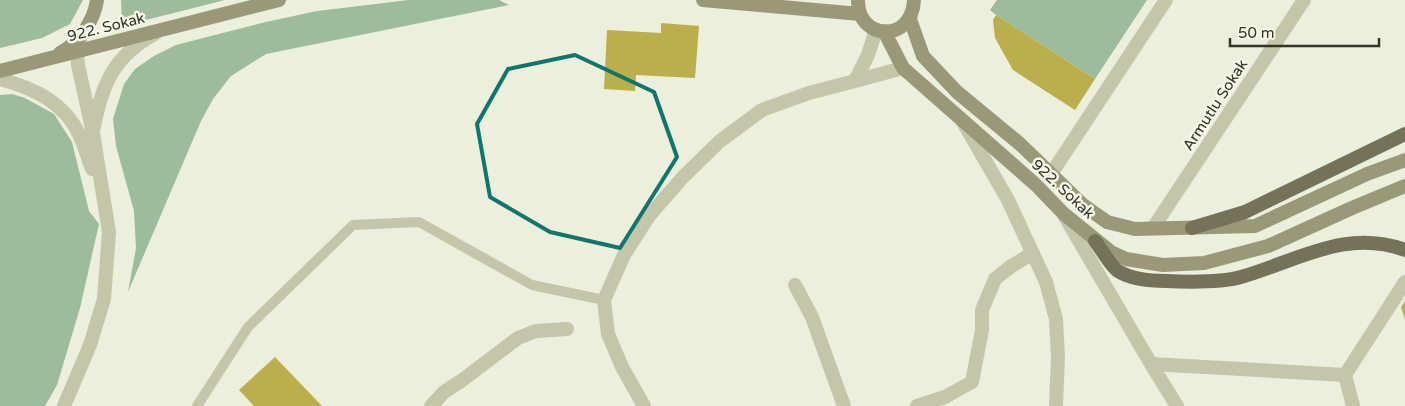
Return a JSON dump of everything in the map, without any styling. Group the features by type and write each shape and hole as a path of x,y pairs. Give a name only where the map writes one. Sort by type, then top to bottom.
{"main road":[{"path":"45,59 63,51 86,29 97,0"},
{"name":"922. Sokak","path":"0,71 279,0"},
{"path":"703,0 859,7"},
{"path":"880,31 894,30 903,26 910,19 914,10 914,0"},
{"name":"922. Sokak","path":"859,7 870,26 880,31 903,68 1036,185 1064,214 1095,241 1126,259 1163,265 1204,263 1268,246 1405,186"},
{"path":"910,19 922,56 957,92 1020,144 1083,205 1107,222 1136,229 1255,226 1367,174 1405,160"},
{"path":"1192,228 1245,212 1405,134"},
{"path":"1095,241 1117,271 1144,280 1192,283 1239,278 1319,250 1354,242 1388,244 1405,250"}],"street":[{"path":"1051,174 1166,0"},
{"name":"Armutlu Sokak","path":"1153,228 1304,0"},
{"path":"93,133 102,90 111,72 126,55 142,42 171,27"},
{"path":"64,406 90,345 104,299 109,232 77,51 80,39 86,29"},
{"path":"855,81 880,31"},
{"path":"644,406 622,367 608,334 604,300 624,255 648,216 683,176 720,141 762,110 809,93 903,68"},
{"path":"0,79 42,95 70,118 80,137 104,203"},
{"path":"962,121 1008,200 1046,282 1056,319 1058,357 1056,406"},
{"path":"1064,214 1177,406"},
{"path":"917,406 945,397 972,382 982,330 982,310 995,279 1033,253"},
{"path":"1353,406 1345,375 1405,282"},
{"path":"795,285 812,317 844,406"},
{"path":"431,406 444,392 518,338 536,331 567,329"},
{"path":"1151,364 1345,375"}],"lane":[{"path":"197,406 248,327 353,225 419,222 532,285 604,300"}],"highlighted area":[{"path":"575,55 654,92 677,157 620,248 550,232 490,197 477,124 508,69"}],"green space":[{"path":"0,0 83,0 70,24 42,38 0,48"},
{"path":"121,0 225,0 122,26"},
{"path":"409,0 499,0 509,5 266,54 231,76 213,99 201,121 128,292 136,248 134,211 116,146 113,119 124,84 135,69 154,56 176,45 266,22 317,11"},
{"path":"997,0 1147,0 1095,79 996,15 990,10"},
{"path":"12,94 25,98 54,114 72,142 89,211 99,224 80,308 57,385 45,406 0,406 0,95"}],"building":[{"path":"996,15 1095,79 1075,110 1013,70 995,38 993,20"},
{"path":"661,23 699,26 695,78 636,75 635,91 604,89 607,30 661,33"},
{"path":"1405,301 1405,320 1401,307"},
{"path":"275,357 322,406 254,406 239,390"}]}
